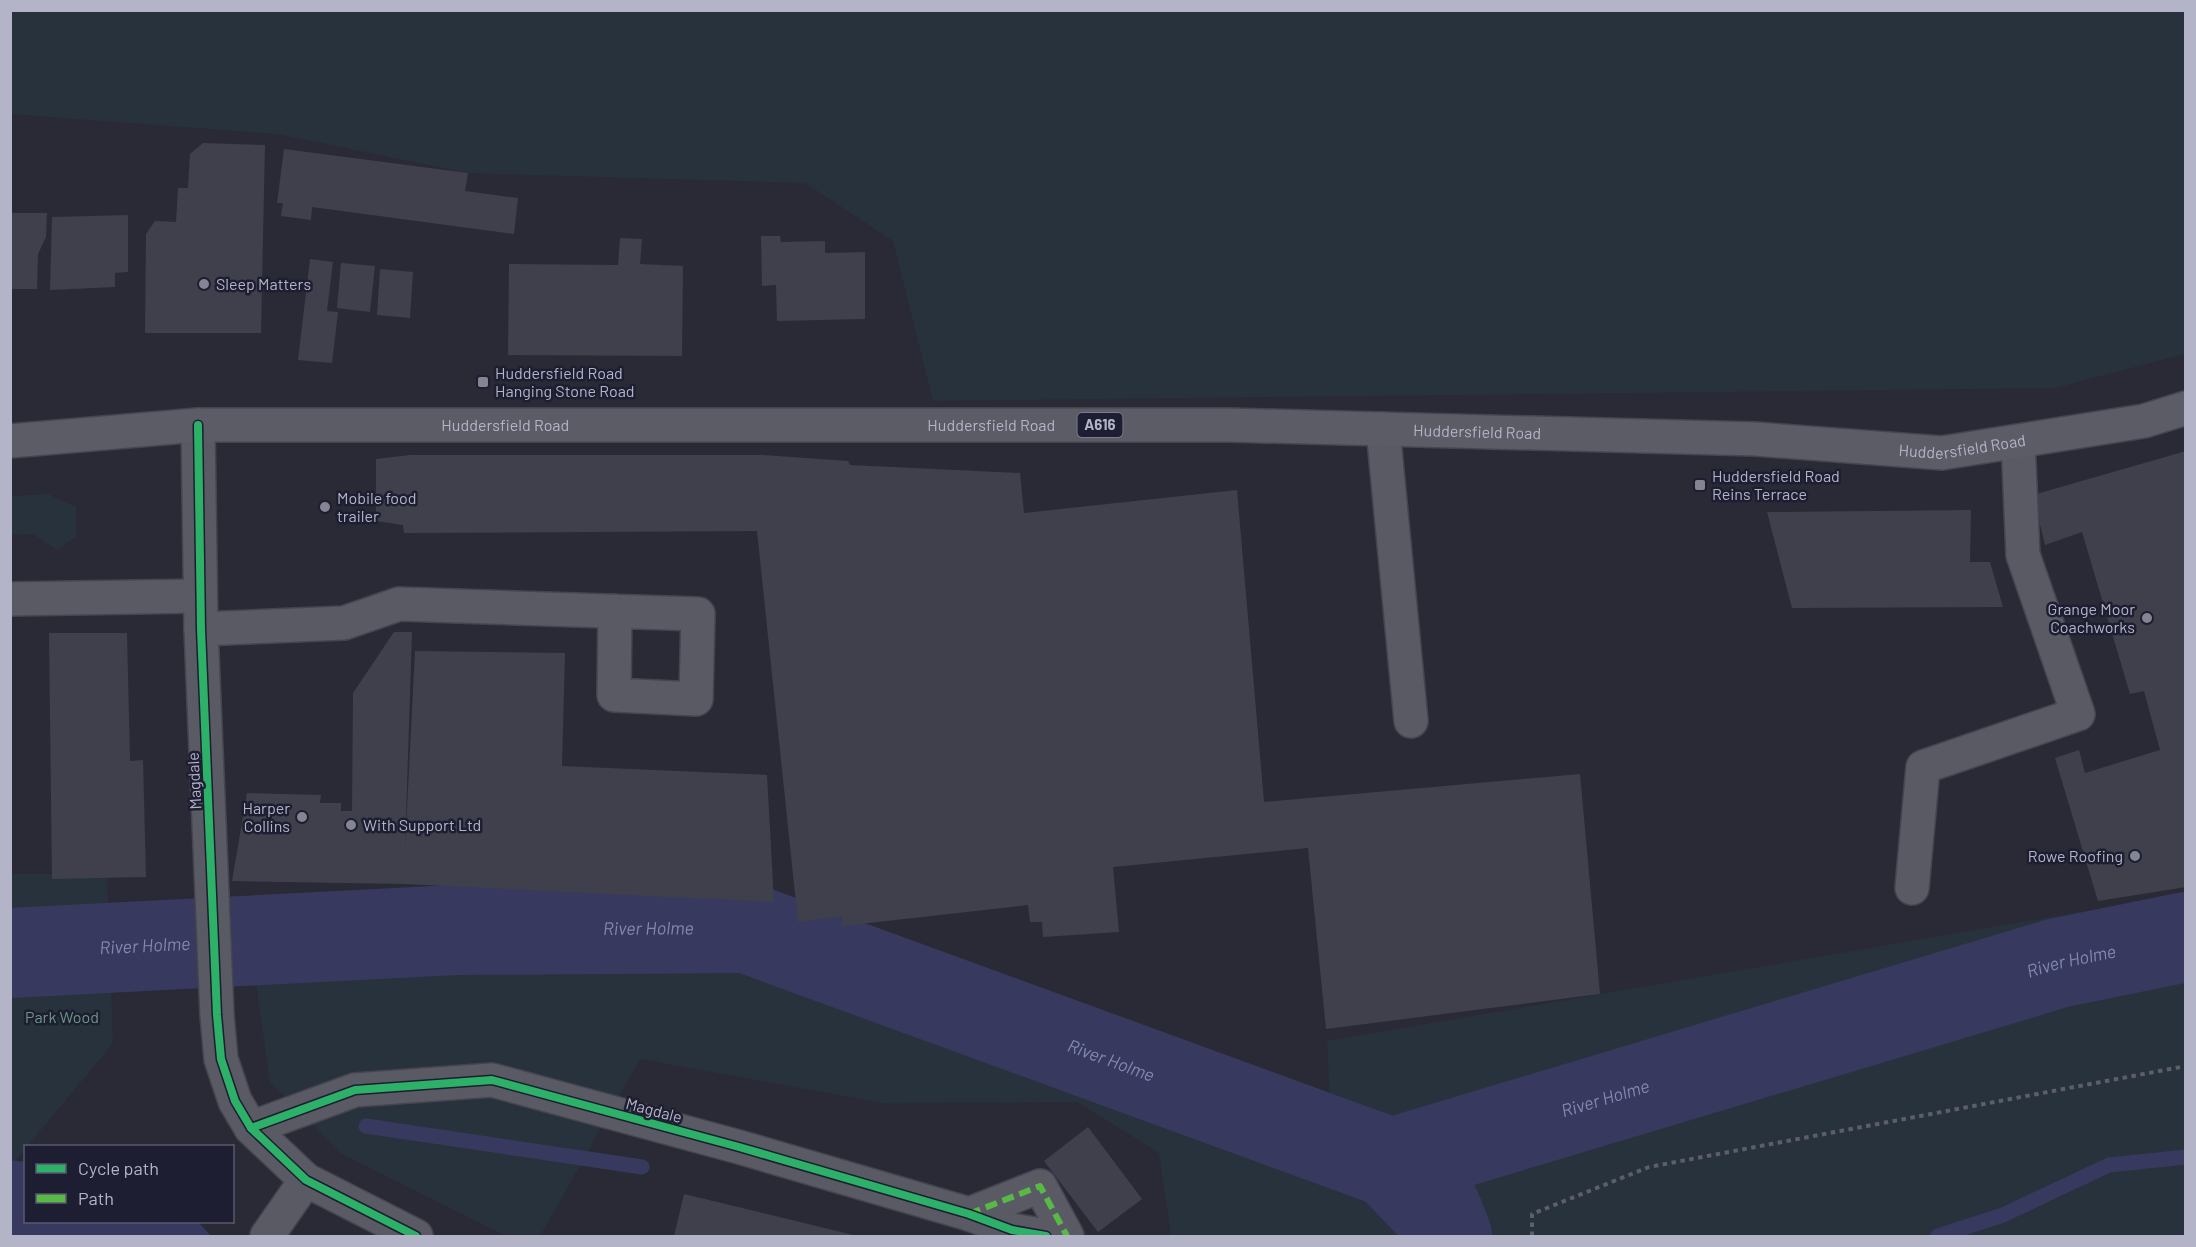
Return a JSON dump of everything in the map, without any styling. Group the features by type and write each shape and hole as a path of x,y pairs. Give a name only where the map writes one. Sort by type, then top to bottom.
{"main road":[{"name":"Huddersfield Road","path":"10,441 198,425 1229,425 1755,439 1942,453 2144,421 2186,408"}],"street":[{"name":"Magdale","path":"198,425 201,629 217,1015 221,1059 235,1101 251,1128 306,1180 417,1236"},
{"path":"1383,429 1411,721"},
{"path":"1912,888 1923,767 2078,714 2023,555 2018,441"},
{"path":"10,599 200,596"},
{"path":"201,629 344,623 399,604 615,611"},
{"name":"Magdale","path":"251,1128 355,1090 492,1080 727,1144 969,1214 1012,1230 1046,1236"},
{"path":"267,1236 306,1180"},
{"path":"969,1214 1040,1186 1067,1236"}],"path":[{"path":"1532,1236 1532,1214 1649,1167 2186,1066"}],"green space":[{"path":"10,11 2185,11 2185,354 2055,388 933,401 893,241 805,183 468,173 277,134 11,114"},
{"path":"48,494 76,507 76,537 57,550 33,534 11,535 11,496"},
{"name":"Park Wood","path":"10,874 107,874 113,1043 28,1145 24,1145 24,1150 16,1160 11,1160"},
{"path":"2185,894 2185,1236 1171,1236 1159,1153 1077,1102 883,1103 640,1059 540,1236 506,1236 342,1154 270,1082 251,948 789,945 1246,1130 1330,1102 1327,1041"}],"water":[{"path":"11,1160 24,1162 24,1223 199,1223 211,1236 11,1236"}],"building":[{"name":"Sleep Matters","path":"203,143 265,145 261,333 145,333 146,234 155,221 176,222 178,188 188,188 190,154"},
{"path":"284,149 468,173 465,191 518,198 514,234 312,207 311,220 281,216 283,203 277,203"},
{"path":"10,213 47,213 46,237 38,254 37,289 10,289"},
{"path":"128,215 128,272 115,273 115,287 50,290 52,217"},
{"path":"761,236 780,236 781,242 825,241 825,253 865,252 865,319 777,321 776,285 762,286"},
{"path":"620,238 642,239 640,264 683,266 682,356 508,355 509,264 618,265"},
{"path":"310,259 333,262 327,311 338,312 332,363 298,360"},
{"path":"341,263 375,266 370,312 337,308"},
{"path":"380,269 413,272 410,318 377,315"},
{"name":"Grange Moor Coachworks","path":"2186,451 2186,887 2098,901 2055,758 2079,750 2085,773 2160,750 2144,691 2130,694 2082,532 2045,545 2033,495"},
{"path":"410,455 763,455 848,461 850,465 1020,473 1024,513 1237,490 1264,802 1580,774 1600,994 1326,1029 1308,848 1113,867 1119,932 1043,937 1042,922 1030,922 1028,905 842,926 842,916 798,922 757,531 404,533 403,525 376,521 376,459"},
{"path":"1971,510 1970,562 1990,562 2003,607 1792,608 1767,512"},
{"path":"394,632 412,632 405,849 415,651 565,653 562,766 767,775 774,902 405,884 232,881 247,793 321,795 320,803 341,803 341,811 352,811 353,693"},
{"path":"49,633 127,633 130,761 143,760 146,877 52,879"},
{"path":"1088,1127 1142,1199 1098,1232 1044,1161"},
{"path":"684,1194 837,1231 857,1236 674,1236"}],"waterway":[{"name":"River Holme","path":"10,953 455,930 747,928 1391,1163 2058,963 2186,937"},
{"path":"366,1126 642,1167"},
{"path":"1938,1236 2003,1215 2109,1165 2186,1157"},
{"path":"1391,1163 1437,1211 1447,1236"}],"marked path":[{"path":"969,1214 1040,1186 1067,1236"}],"cycle path":[{"path":"198,425 201,629 217,1015 221,1059 235,1101 251,1128 306,1180 416,1236"},
{"path":"251,1128 355,1090 492,1080 739,1147 969,1214 1012,1230 1046,1236"}],"place":[{"name":"Sleep Matters","path":"204,284"},
{"name":"Huddersfield Road Hanging Stone Road","path":"483,382"},
{"name":"Huddersfield Road Reins Terrace","path":"1700,485"},
{"name":"Mobile food trailer","path":"325,507"},
{"name":"Grange Moor Coachworks","path":"2147,618"},
{"name":"Harper Collins","path":"302,817"},
{"name":"With Support Ltd","path":"351,825"},
{"name":"Rowe Roofing","path":"2135,856"}]}
